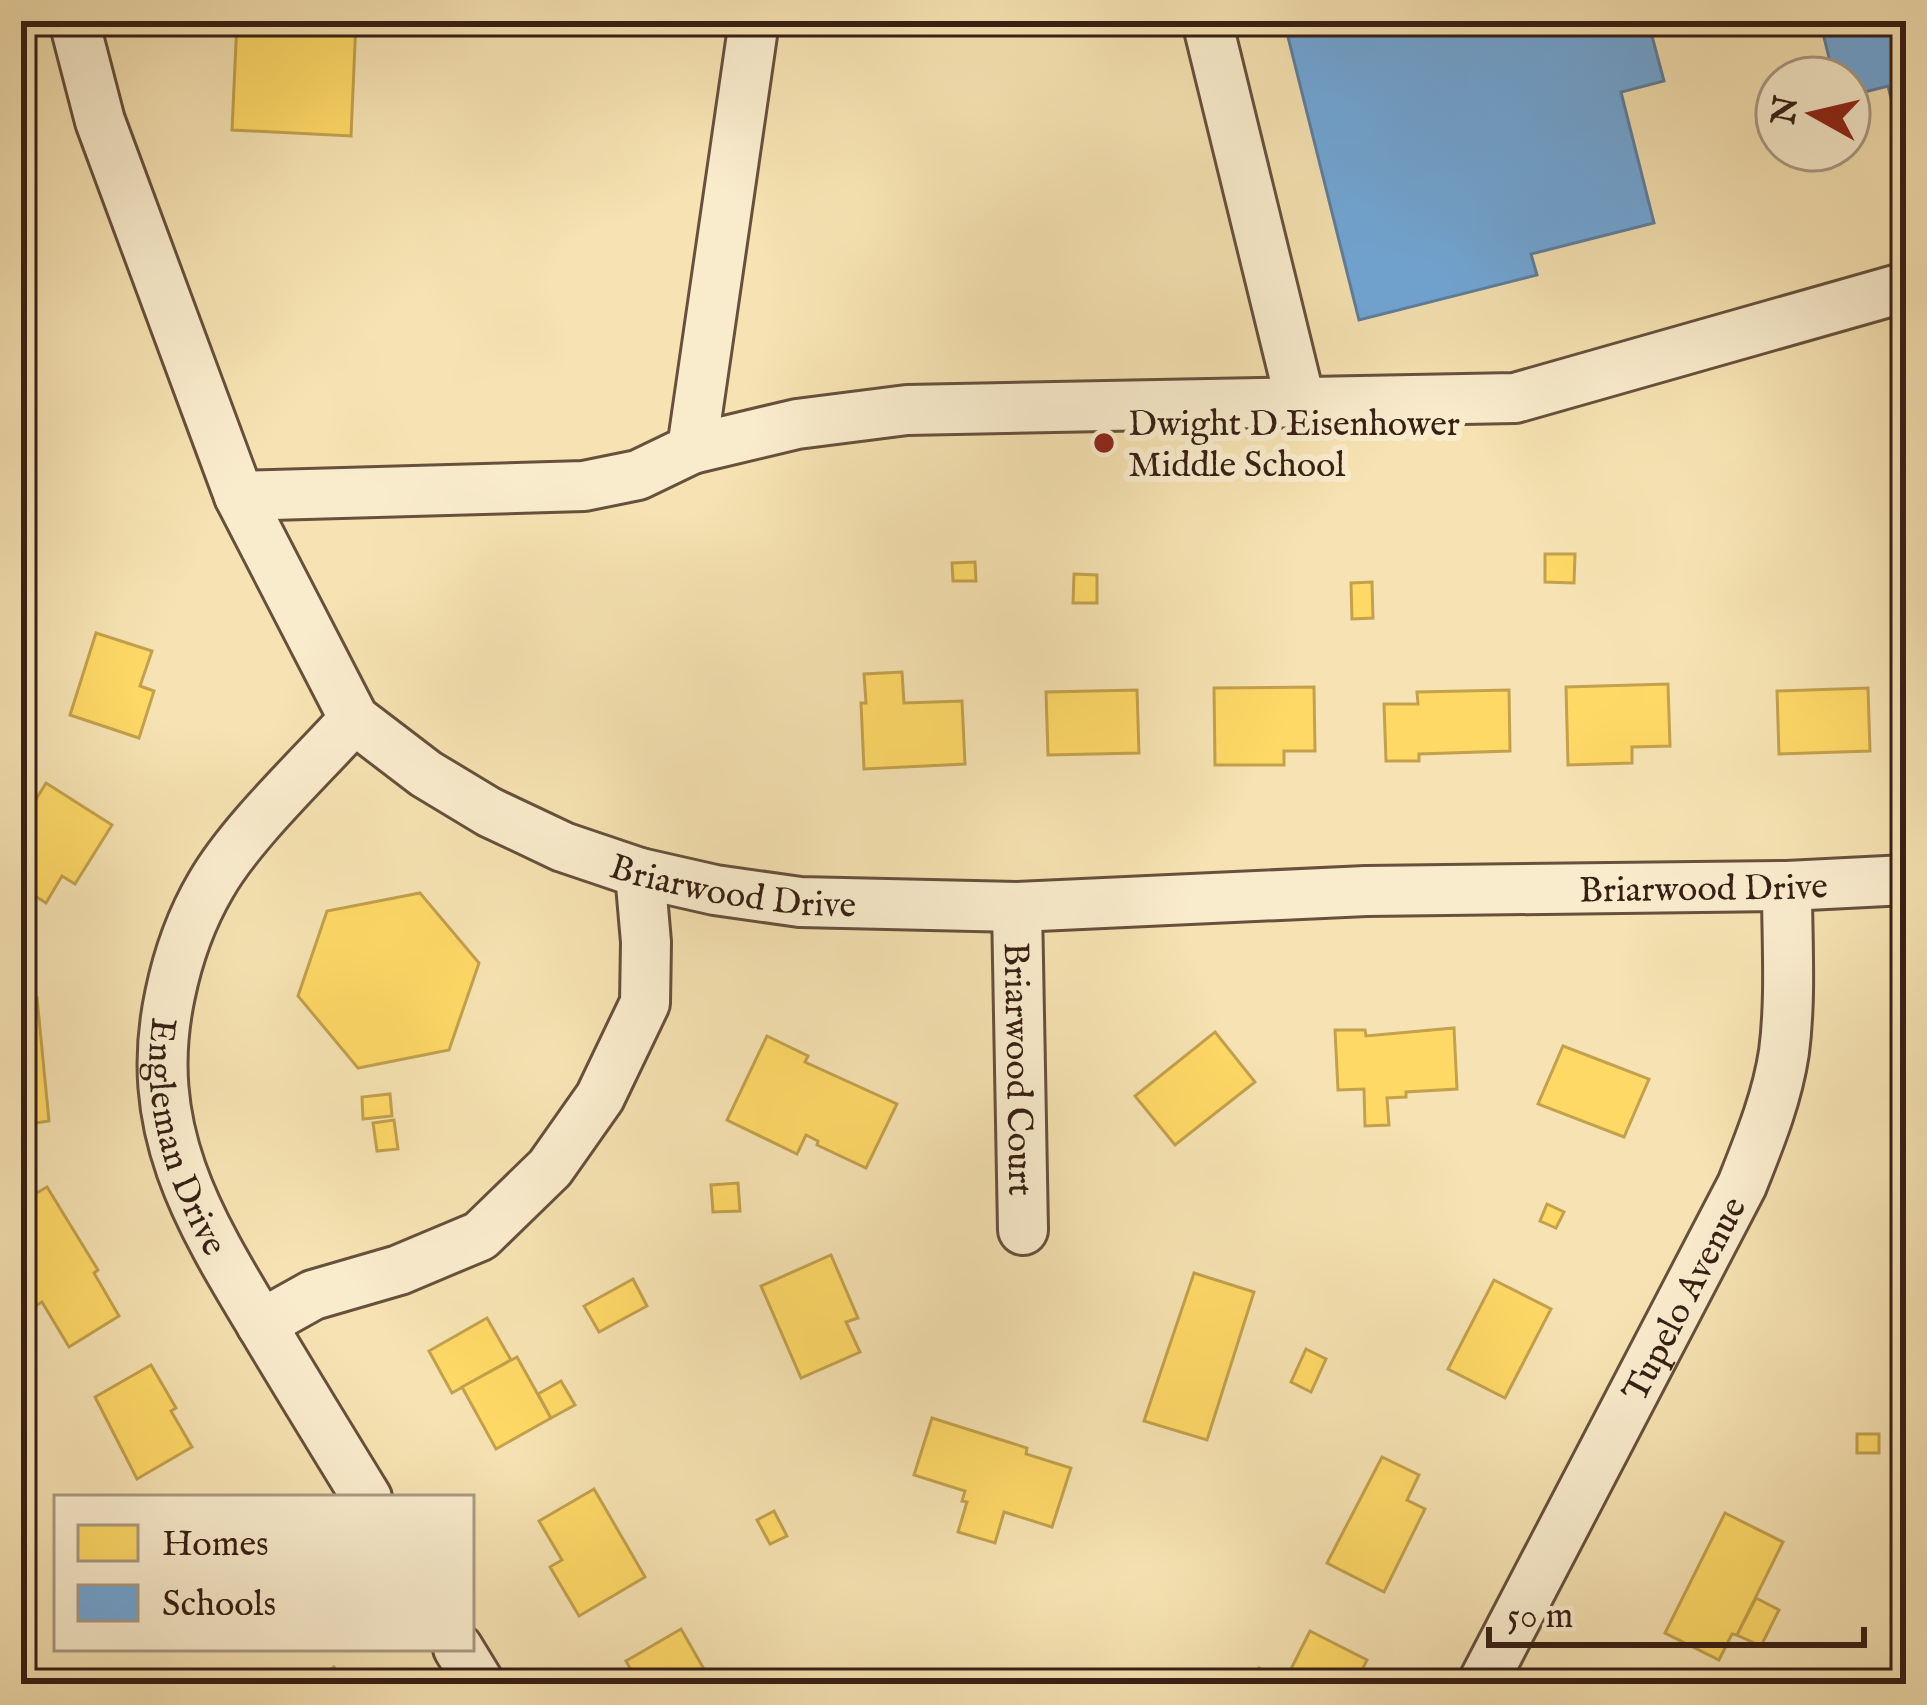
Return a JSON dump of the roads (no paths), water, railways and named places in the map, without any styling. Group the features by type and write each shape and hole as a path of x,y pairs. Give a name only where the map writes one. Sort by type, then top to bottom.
{"street":[{"name":"Briarwood Drive","path":"74,21 100,121 239,496 354,719 426,774 489,812 563,847 640,873 800,902 1017,907 1366,891 1906,880"},
{"path":"692,449 754,21"},
{"path":"1207,21 1300,400"},
{"path":"239,496 584,486 638,475 692,449 797,424 907,410 1515,398 1906,287"},
{"name":"Engleman Drive","path":"354,719 213,880 193,918 164,1027 162,1099 175,1157 197,1213 365,1495"},
{"path":"261,1324 313,1295 399,1270 480,1236 550,1168 600,1097 645,1004 640,873"},
{"name":"Tupelo Avenue","path":"1483,1684 1742,1185 1759,1142 1783,1056 1787,886"},
{"name":"Briarwood Court","path":"1017,907 1023,1230"},
{"path":"460,1651 480,1684"}],"place":[{"name":"Dwight D Eisenhower Middle School","path":"1104,443"}]}
